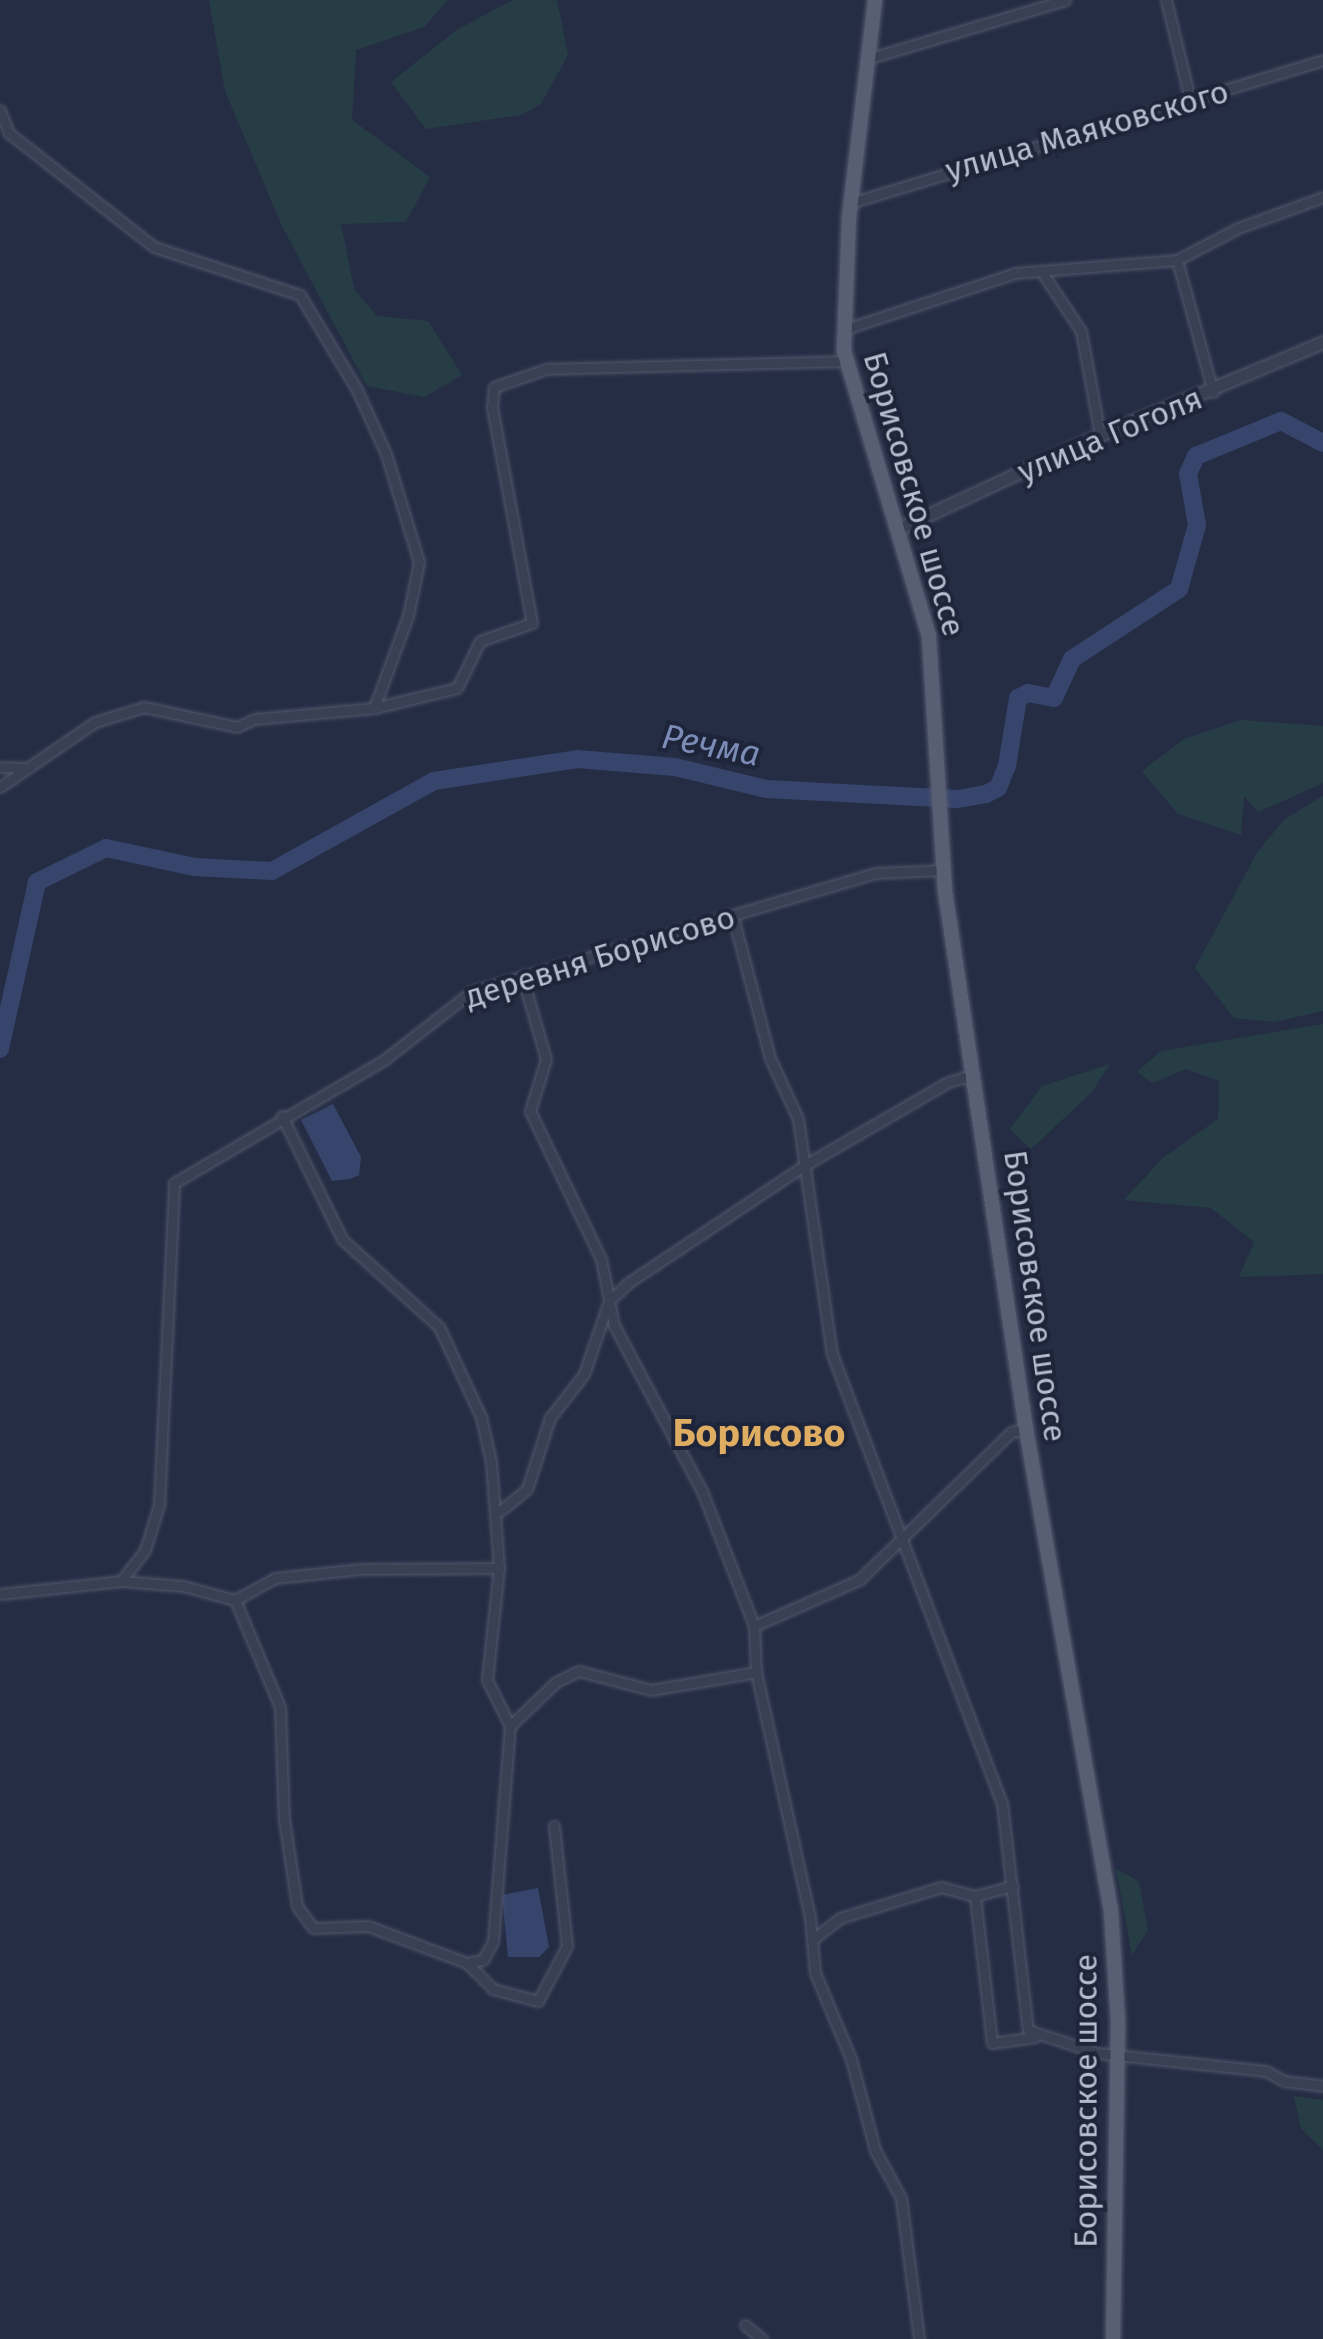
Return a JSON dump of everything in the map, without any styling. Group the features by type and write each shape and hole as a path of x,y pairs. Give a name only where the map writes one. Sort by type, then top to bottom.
{"main road":[{"name":"Борисовское шоссе","path":"876,0 850,203 843,330 846,361 929,637 940,772 942,870 1026,1428 1111,1911 1118,2056 1113,2339"}],"street":[{"path":"868,59 1065,0"},
{"path":"1166,0 1191,103"},
{"name":"улица Маяковского","path":"850,203 994,155 1191,103 1323,60"},
{"path":"0,110 9,133 154,248 300,295 357,390 386,454 419,562 408,616 384,667 374,708"},
{"path":"843,330 1015,273 1177,260 1238,228 1323,196"},
{"path":"1177,260 1213,392"},
{"path":"1041,271 1081,330 1100,435"},
{"name":"улица Гоголя","path":"898,529 1100,435 1213,392 1323,342"},
{"path":"0,787 95,722 144,707 217,728 374,708 458,688 480,642 532,623 492,407 494,387 546,369 846,361"},
{"path":"0,767 24,768"},
{"name":"деревня Борисово","path":"120,1581 145,1550 159,1506 174,1183 282,1116 384,1060 445,1006 522,976 876,874 942,870"},
{"path":"733,917 770,1058 798,1119 832,1354 1002,1803 1028,2030 1035,2037"},
{"path":"522,976 546,1060 530,1111 601,1259 614,1325 702,1490 754,1626 756,1672 812,1940 815,1974 851,2059 875,2150 901,2198 919,2339"},
{"path":"500,1511 527,1489 550,1418 584,1374 609,1301 805,1165 948,1082 973,1076"},
{"path":"282,1116 342,1239 439,1327 480,1418 500,1511 499,1568 487,1680 510,1726 492,1942 483,1960 468,1964"},
{"path":"754,1626 859,1580 1010,1432 1026,1428"},
{"path":"0,1594 120,1581 183,1586 234,1600 274,1578 361,1569 499,1568"},
{"path":"234,1600 280,1707 284,1819 297,1906 313,1928 368,1926 468,1964 493,1989 538,2001 568,1946 554,1826"},
{"path":"510,1726 556,1682 580,1671 651,1690 756,1672"},
{"path":"812,1940 840,1918 941,1888 975,1896 1013,1886"},
{"path":"975,1896 992,2043 1035,2037 1118,2056 1266,2071 1284,2081 1323,2086"},
{"path":"745,2324 762,2339"}],"shaded area":[{"path":"209,0 448,0 424,27 356,50 352,120 430,177 406,222 341,224 354,289 377,316 428,321 462,375 424,397 367,386 282,226 225,91"},
{"path":"513,0 557,0 568,55 541,104 521,115 426,129 391,82 458,29"},
{"path":"1241,720 1323,726 1323,783 1258,812 1244,796 1241,835 1178,814 1142,771 1184,739"},
{"path":"1323,796 1323,1011 1274,1022 1234,1018 1195,968 1258,851 1285,819"},
{"path":"1323,1024 1323,1274 1239,1277 1254,1242 1211,1208 1124,1200 1163,1158 1218,1119 1219,1081 1186,1069 1153,1083 1137,1072 1161,1051"},
{"path":"1110,1064 1092,1092 1031,1149 1010,1129 1042,1086"},
{"path":"1116,1868 1139,1882 1148,1930 1132,1955"},
{"path":"1294,2096 1323,2100 1323,2150 1301,2129"}],"water":[{"path":"333,1104 361,1157 359,1175 332,1181 301,1120"},
{"path":"538,1888 549,1947 539,1957 508,1957 502,1895"}],"waterway":[{"name":"Речма","path":"0,1049 37,882 106,848 195,867 272,871 434,781 577,759 675,767 766,789 958,799 986,794 998,788 1007,766 1018,698 1028,693 1054,698 1072,659 1179,589 1197,525 1188,474 1196,456 1281,421 1323,443"}],"district":[{"name":"Борисово","path":"759,1434"}]}
